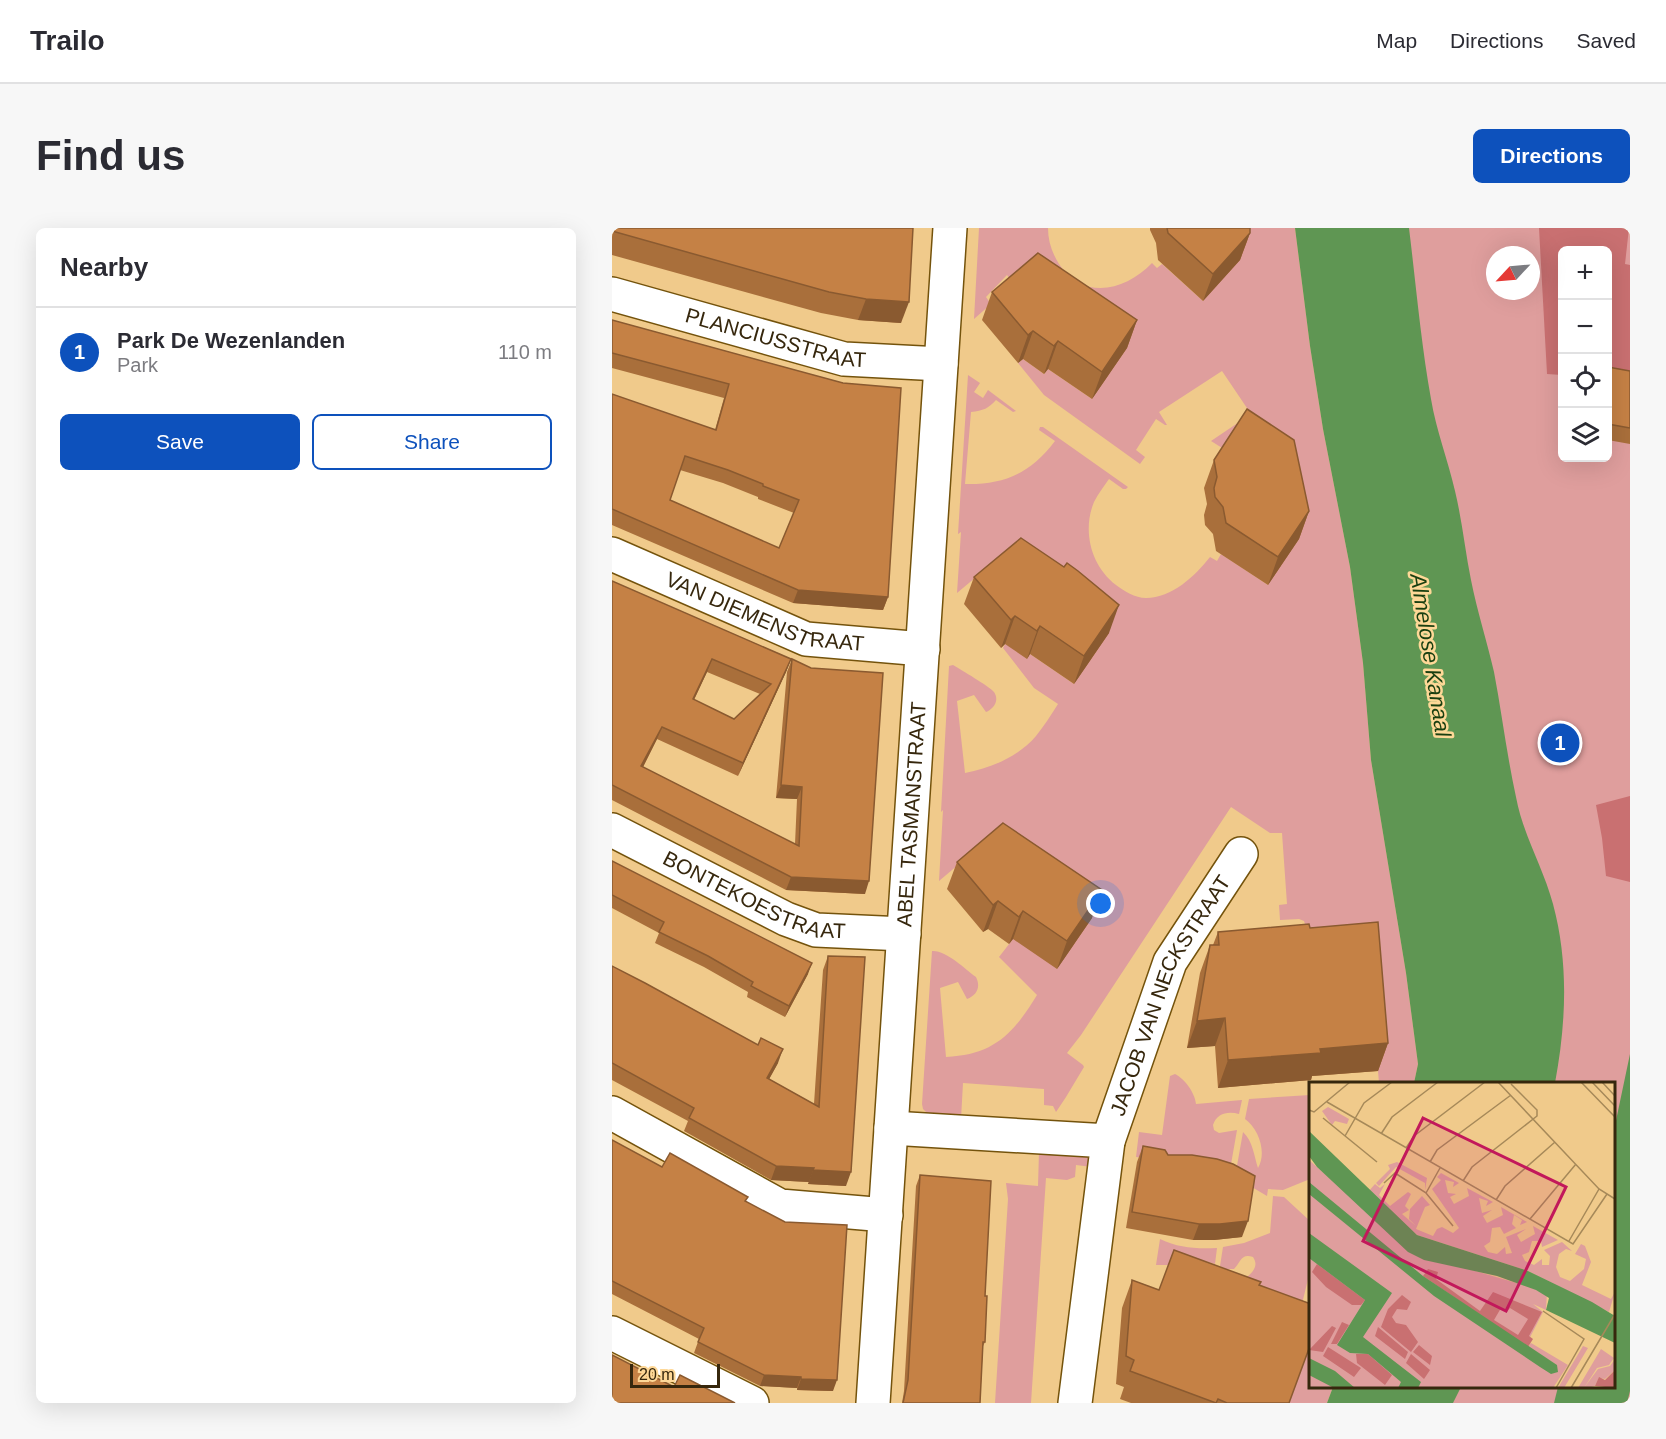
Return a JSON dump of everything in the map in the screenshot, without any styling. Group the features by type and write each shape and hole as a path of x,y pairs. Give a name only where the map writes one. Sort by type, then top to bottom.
{"street":[{"name":"ABEL TASMANSTRAAT","path":"873,1403 950,228"},
{"name":"PLANCIUSSTRAAT","path":"612,294 844,359 941,364"},
{"name":"VAN DIEMENSTRAAT","path":"612,554 806,639 923,649"},
{"name":"BONTEKOESTRAAT","path":"612,830 786,919 816,930 904,934"},
{"name":"JACOB VAN NECKSTRAAT","path":"1076,1403 1108,1141 1170,962 1241,854"},
{"path":"612,1113 780,1206 885,1215"},
{"name":"JACOB VAN NECKSTRAAT","path":"891,1128 1108,1141"},
{"path":"612,1333 752,1403"}],"shaded area":[{"path":"979,228 1048,228 1051,247 1059,264 1069,276 1092,287 1105,288 1117,285 1130,280 1152,263 1157,268 1162,264 1203,301 1239,228 1295,228 1323,429 1350,567 1363,663 1371,760 1406,973 1418,1064 1414,1082 1379,1082 1378,1071 1309,954 1304,921 1280,920 1279,905 1287,904 1282,833 1270,833 1231,807 1067,1053 1084,1067 1056,1112 1053,1106 1044,1105 1044,1089 963,1083 961,1119 927,1113 923,1109 932,951 955,961 976,977 978,984 976,993 967,999 958,982 940,988 946,1057 977,1052 990,1047 1010,1031 1037,995 999,957 1013,939 984,843 939,881 949,666 953,665 987,686 996,695 993,707 986,712 974,695 957,701 965,773 994,765 1021,750 1036,736 1058,704 1034,688 1003,648 1005,644 1030,654 1074,684 1000,557 957,593 961,532 958,534 968,375 980,383 974,392 983,398 988,390 1016,411 1013,412 996,400 985,409 971,412 965,484 992,482 1016,475 1026,469 1055,441 1039,430 1043,427 1128,487 1123,489 1109,479 1099,493 1090,513 1089,536 1095,558 1107,577 1119,587 1142,598 1156,597 1182,585 1210,557 1217,561 1221,554 1268,585 1227,451 1211,441 1251,414 1222,371 1159,412 1167,425 1156,419 1136,450 1145,457 1140,464 1044,395 1018,363 1023,359 1044,374 1048,369 1092,399 1007,275 986,297 991,304 974,319"},
{"path":"1397,228 1630,228 1630,1403 1438,1403 1443,1388 1615,1388 1615,1082 1528,1082"},
{"path":"1539,228 1629,228 1625,264 1630,265 1630,383 1612,381 1612,246 1558,246 1558,375 1547,374"},
{"path":"1630,796 1630,882 1606,876 1596,805"},
{"path":"1175,1074 1189,1087 1196,1104 1242,1100 1239,1114 1223,1114 1213,1125 1214,1130 1219,1133 1237,1130 1230,1170 1136,1157 1139,1132 1162,1135 1170,1076"},
{"path":"1309,1095 1309,1179 1283,1190 1268,1189 1267,1196 1235,1177 1243,1132 1251,1144 1258,1168 1261,1162 1262,1149 1258,1135 1245,1119 1249,1099"},
{"path":"1039,1152 1090,1155 1092,1167 1076,1165 1075,1177 1067,1180 1046,1178 1031,1403 995,1403 1008,1199 1006,1183 1038,1186"},
{"path":"1273,1196 1284,1197 1309,1220 1309,1275 1300,1312 1246,1278 1255,1266 1253,1257 1244,1257 1234,1269 1220,1266 1223,1247 1244,1243 1270,1233"},
{"path":"1160,1239 1188,1247 1217,1248 1215,1264 1205,1261 1156,1265"},
{"path":"1309,1346 1309,1388 1333,1388 1327,1403 1289,1403"}],"water":[{"name":"Almelose Kanaal","path":"1295,228 1409,228 1421,335 1433,411 1460,513 1473,592 1494,672 1519,811 1549,890 1562,949 1564,994 1562,1038 1555,1082 1414,1082 1418,1064 1406,973 1371,760 1363,663 1350,567 1323,429"},
{"path":"1630,1054 1630,1391 1627,1403 1554,1403 1558,1388 1615,1388 1615,1125"},
{"path":"1332,1388 1460,1388 1453,1403 1327,1403"}],"building":[{"path":"612,228 913,228 909,302 866,299 829,292 612,231"},
{"path":"1167,228 1250,228 1250,233 1213,274 1168,233"},
{"path":"1038,253 1137,320 1102,372 1058,341 1054,346 1033,331 1028,335 992,292"},
{"path":"612,320 843,383 901,388 888,597 798,590 612,509 612,394 716,430 729,384 612,353","holes":["685,456 728,470 799,500 779,548 670,500"]},
{"path":"1612,368 1630,371 1630,428 1612,425"},
{"path":"1247,409 1294,440 1309,511 1278,557 1226,523 1223,507 1215,497 1214,488 1217,477 1214,460"},
{"path":"1021,538 1064,567 1067,563 1119,605 1084,656 1040,626 1037,631 1015,616 1011,620 974,577"},
{"path":"612,581 791,659 743,763 662,727 641,766 799,846 802,787 781,785 792,659 811,668 883,673 869,881 791,877 612,785","holes":["712,659 771,684 734,719 693,699"]},
{"path":"1003,823 1102,890 1067,941 1023,911 1019,917 998,901 993,905 957,862"},
{"path":"612,861 812,963 789,1006 751,986 753,982 708,956 659,932 664,922 612,895"},
{"path":"1378,922 1388,1043 1320,1049 1321,1053 1228,1060 1225,1018 1197,1021 1210,945 1219,945 1218,932 1309,924 1310,928"},
{"path":"828,956 865,957 851,1172 776,1166 689,1118 694,1108 612,1063 612,966 758,1045 761,1038 783,1049 767,1078 819,1107"},
{"path":"612,1140 662,1167 670,1153 748,1197 745,1201 785,1222 847,1225 837,1380 764,1375 698,1342 704,1328 612,1281"},
{"path":"1143,1146 1165,1150 1168,1155 1192,1155 1217,1159 1233,1164 1255,1176 1248,1221 1199,1224 1132,1212"},
{"path":"920,1175 991,1181 985,1342 983,1342 980,1403 903,1403 908,1380"},
{"path":"1174,1250 1261,1282 1259,1285 1309,1303 1309,1348 1289,1403 1227,1403 1218,1399 1216,1403 1130,1371 1134,1360 1126,1356 1132,1280 1159,1290"},
{"path":"612,1355 674,1387 680,1375 735,1403 612,1403"}],"place":[{"name":"Park De Wezenlanden","path":"1560,743"}]}
